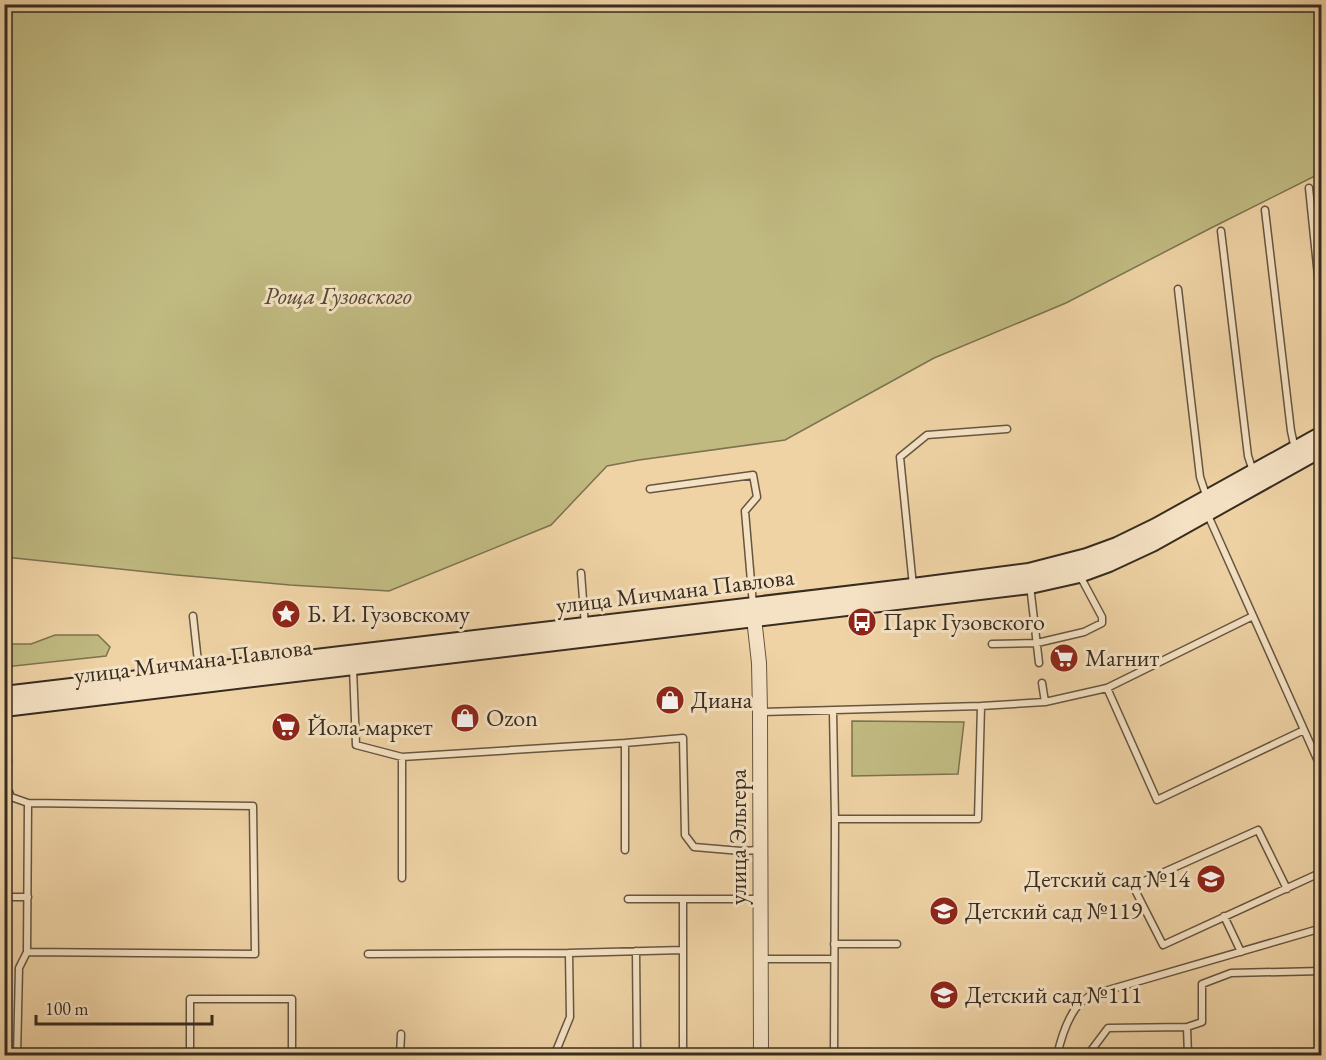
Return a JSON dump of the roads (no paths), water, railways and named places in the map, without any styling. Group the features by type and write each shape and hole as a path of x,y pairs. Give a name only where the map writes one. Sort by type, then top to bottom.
{"main road":[{"name":"улица Мичмана Павлова","path":"1255,478 1296,449 1322,435"},
{"name":"улица Мичмана Павлова","path":"1029,578 1117,546 1255,478 1322,448"},
{"name":"улица Мичмана Павлова","path":"4,695 200,678 1029,578 1079,574 1152,543 1205,504"},
{"name":"улица Мичмана Павлова","path":"4,709 200,678"}],"street":[{"name":"улица Эльгера","path":"754,612 759,663 760,712 761,1056"}],"lane":[{"path":"1309,188 1322,315"},
{"path":"1265,210 1291,431 1296,449"},
{"path":"1221,231 1248,456 1255,478"},
{"path":"1178,289 1205,504 1322,770"},
{"path":"914,593 900,457 927,435 1007,429"},
{"path":"650,489 753,475 757,497 745,511 754,612"},
{"path":"581,573 586,632"},
{"path":"992,645 1037,643 1084,632 1102,622 1102,617 1079,574"},
{"path":"1029,578 1039,663"},
{"path":"194,616 200,678"},
{"path":"760,712 1045,702 1107,688 1253,616"},
{"path":"353,660 356,745 402,757 682,738 685,835 689,841 694,847 741,851 760,850"},
{"path":"1042,684 1045,702"},
{"path":"1107,688 1157,800 1304,730"},
{"path":"835,819 978,819 981,706"},
{"path":"4,709 9,762"},
{"path":"833,711 834,1056"},
{"path":"625,743 626,850"},
{"path":"402,757 402,878"},
{"path":"9,792 11,797 28,803 253,806 255,954 27,952"},
{"path":"17,1056 19,968 27,952 28,803"},
{"path":"1287,889 1258,830 1133,886 1163,945 1224,916 1287,889 1322,872"},
{"path":"4,897 28,897"},
{"path":"628,899 760,899"},
{"path":"683,899 683,1056"},
{"path":"1224,916 1241,952"},
{"path":"1057,1056 1068,1022 1079,1005 1091,995 1322,928"},
{"path":"834,944 897,944"},
{"path":"368,954 683,950"},
{"path":"636,951 637,1056"},
{"path":"554,1056 570,1017 569,953"},
{"path":"761,959 834,959"},
{"path":"1087,1056 1108,1028 1187,1027 1203,1022 1202,984 1231,972 1322,971"},
{"path":"190,1056 190,999 292,999 292,1056"},
{"path":"1187,1027 1188,1056"},
{"path":"400,1056 401,1034"}],"place":[{"name":"Б. И. Гузовскому","path":"286,614"},
{"name":"Парк Гузовского","path":"862,622"},
{"name":"Магнит","path":"1064,658"},
{"name":"Диана","path":"670,700"},
{"name":"Ozon","path":"465,718"},
{"name":"Йола-маркет","path":"286,727"},
{"name":"Детский сад №14","path":"1211,879"},
{"name":"Детский сад №119","path":"944,911"},
{"name":"Детский сад №111","path":"944,995"}],"park label":[{"name":"Роща Гузовского","path":"338,296"}]}
